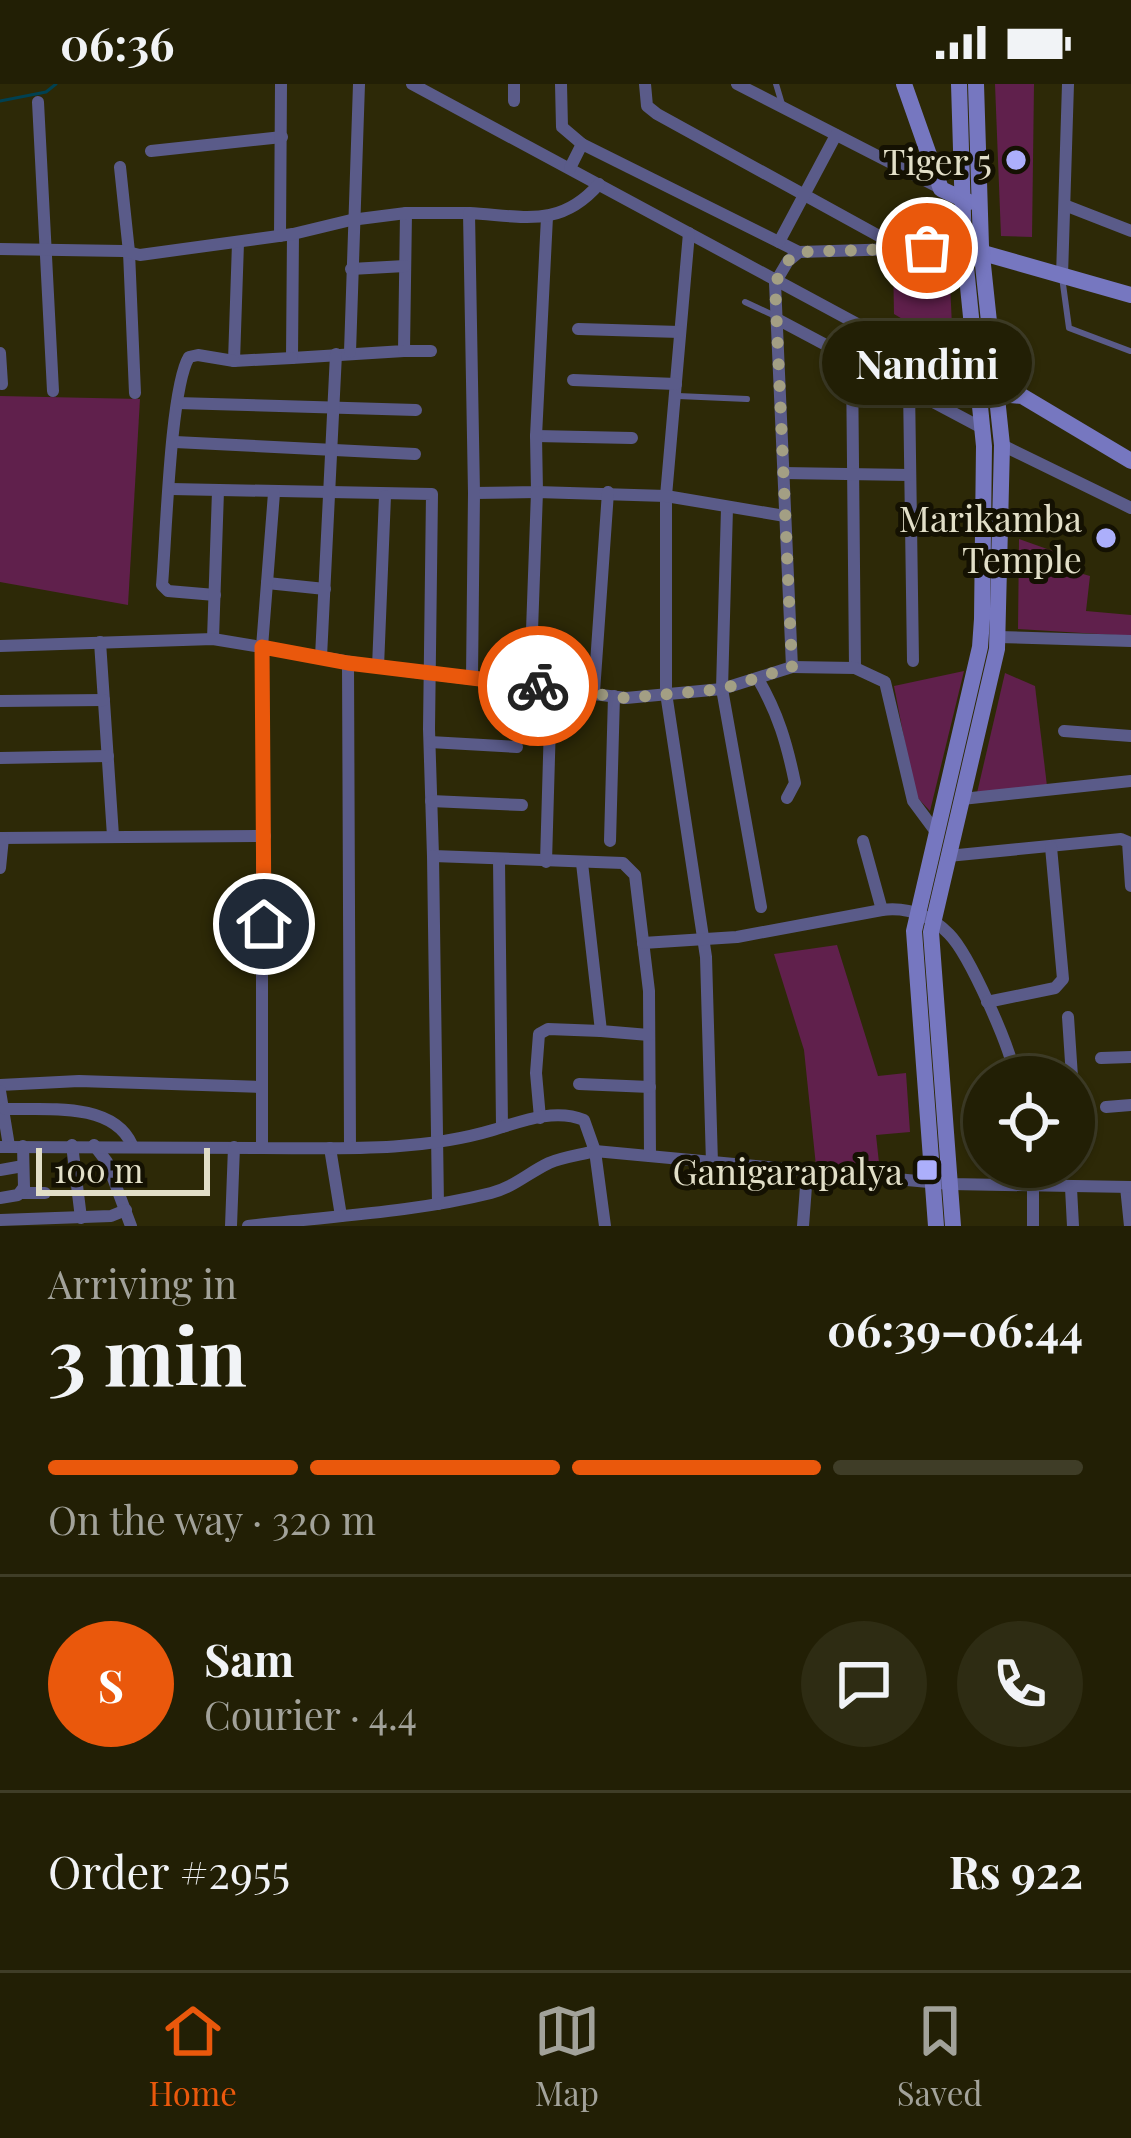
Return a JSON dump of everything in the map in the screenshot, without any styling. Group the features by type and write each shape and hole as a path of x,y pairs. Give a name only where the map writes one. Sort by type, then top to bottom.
{"main road":[{"path":"904,84 941,189 971,202"},
{"path":"953,1226 941,1182 914,931 980,647 982,428 976,388 971,202 959,84"},
{"path":"971,202 976,84"},
{"path":"973,250 1131,296"},
{"path":"936,1226 941,1182 932,923 998,638 1002,445 973,250"},
{"path":"976,388 994,396 1022,396 1131,461"}],"street":[{"path":"281,84 292,358"},
{"path":"321,657 333,409 351,269 359,84"},
{"path":"412,84 976,388"},
{"path":"514,84 514,101"},
{"path":"561,84 562,127 582,144 800,252 973,250"},
{"path":"645,84 647,106 657,114 900,248"},
{"path":"737,84 941,189"},
{"path":"1062,275 1069,84"},
{"path":"38,102 53,392"},
{"path":"778,242 836,135"},
{"path":"151,151 282,136"},
{"path":"570,168 582,144"},
{"path":"120,167 129,252 134,393"},
{"path":"0,249 140,255 406,213 547,217 581,205 599,184"},
{"path":"1067,206 1131,231"},
{"path":"404,351 406,213"},
{"path":"469,214 472,678"},
{"path":"530,686 547,217"},
{"path":"689,233 666,496 666,693 704,941 712,1163"},
{"path":"234,361 238,243"},
{"path":"792,667 775,283 788,261 800,252"},
{"path":"351,269 405,266"},
{"path":"777,317 982,428"},
{"path":"578,329 680,332"},
{"path":"215,595 168,591 162,585 177,403 189,357 234,361 431,351"},
{"path":"0,353 2,384"},
{"path":"852,360 855,668"},
{"path":"573,380 675,390"},
{"path":"909,387 913,661"},
{"path":"177,403 416,410"},
{"path":"536,436 632,438"},
{"path":"175,442 415,454"},
{"path":"1002,445 1131,508"},
{"path":"783,473 910,475"},
{"path":"171,489 434,496 430,742 438,1204"},
{"path":"213,639 218,491"},
{"path":"594,692 608,492"},
{"path":"262,1148 262,647 274,493"},
{"path":"474,493 666,496 785,517"},
{"path":"378,667 385,496"},
{"path":"727,508 722,689 761,907"},
{"path":"267,583 325,589"},
{"path":"998,638 1131,641"},
{"path":"0,646 213,639 348,663 614,695 722,689 792,667 855,668 879,676 890,691 913,801 936,832"},
{"path":"100,642 113,836"},
{"path":"348,663 350,1148"},
{"path":"758,679 785,736 795,783 787,798"},
{"path":"546,862 551,688"},
{"path":"610,841 614,695"},
{"path":"0,701 104,700"},
{"path":"1064,731 1131,736"},
{"path":"430,742 517,747"},
{"path":"0,758 108,756"},
{"path":"962,799 1131,781"},
{"path":"431,801 522,805"},
{"path":"0,868 2,838 265,836"},
{"path":"948,856 1121,839 1130,842 1131,886"},
{"path":"862,841 882,910"},
{"path":"987,1002 1055,988 1064,979 1052,847"},
{"path":"433,856 623,863 634,874 649,1035 650,1156"},
{"path":"499,860 502,1127"},
{"path":"582,863 601,1031"},
{"path":"643,943 704,941 904,908 950,935 1007,1040 1010,1056"},
{"path":"1069,1017 1071,1056"},
{"path":"540,1118 539,1034 548,1029 649,1035"},
{"path":"1101,1058 1131,1057"},
{"path":"21,1193 23,1166 11,1146 0,1088 32,1083 262,1087"},
{"path":"32,1083 32,1109"},
{"path":"579,1084 650,1087"},
{"path":"1106,1108 1131,1105"},
{"path":"4,1109 55,1109 110,1119 126,1131 132,1145"},
{"path":"11,1146 350,1148 459,1140 567,1113 584,1120 595,1150 605,1226"},
{"path":"72,1145 81,1218"},
{"path":"94,1145 107,1162 131,1226"},
{"path":"231,1226 235,1148"},
{"path":"330,1148 341,1216"},
{"path":"248,1226 384,1214 438,1204 514,1187 548,1164 595,1150 807,1173 963,1183"},
{"path":"0,1170 23,1166"},
{"path":"803,1226 807,1173"},
{"path":"1095,1188 1129,1187 1130,1226"},
{"path":"1028,1188 1033,1226"},
{"path":"1071,1188 1073,1226"},
{"path":"0,1198 45,1193"},
{"path":"0,1220 111,1216 126,1210"}],"lane":[{"path":"776,84 783,108"},
{"path":"1062,275 1069,328 1130,351"},
{"path":"745,302 777,317"},
{"path":"675,390 747,399"}],"shaded area":[{"name":"Tiger 5","path":"995,84 1034,84 1032,237 1001,236"},
{"path":"893,259 949,260 953,349 894,314"},
{"path":"0,396 140,399 128,605 0,582"},
{"path":"1019,539 1078,560 1076,572 1090,576 1086,611 1131,615 1131,636 1018,629"},
{"path":"964,671 930,811 915,795 894,686"},
{"path":"1005,673 1035,686 1047,786 977,793"},
{"path":"837,945 878,1076 906,1073 910,1132 876,1135 879,1163 816,1166 804,1050 774,954"}],"waterway":[{"path":"0,101 46,92 56,84"}],"way so far":[{"path":"538,686 626,698 722,689 792,667 775,283 788,261 800,252 927,248"}],"place":[{"name":"Tiger 5","path":"1016,160"},
{"name":"Nandini","path":"927,248"},
{"name":"Marikamba Temple","path":"1106,538"},
{"name":"Ganigarapalya","path":"927,1170"}],"route":[{"path":"264,924 262,647 348,663 538,686"}]}
